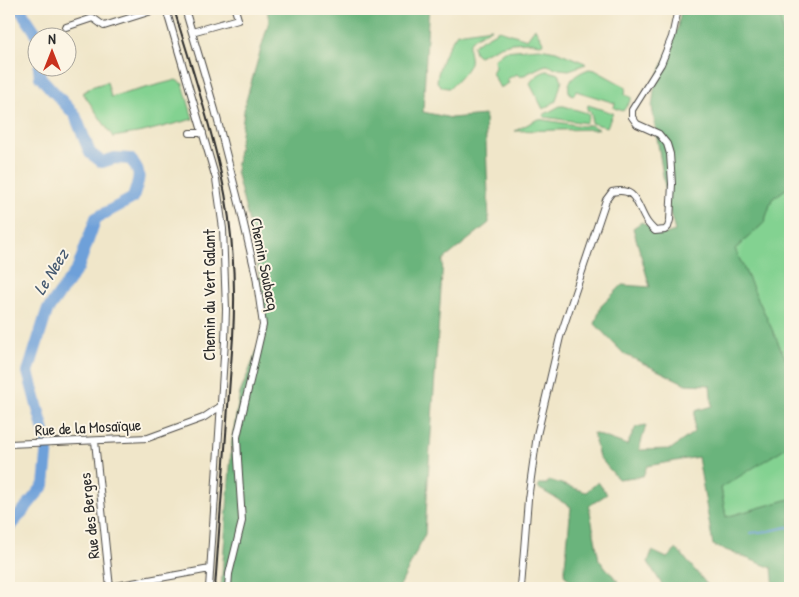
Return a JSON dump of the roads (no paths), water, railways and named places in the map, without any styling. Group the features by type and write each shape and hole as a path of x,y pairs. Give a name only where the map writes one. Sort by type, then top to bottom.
{"street":[{"path":"66,27 93,18 104,26 158,9"},
{"name":"Chemin du Vert Galant","path":"166,9 216,179 223,229 226,309 209,588"},
{"name":"Chemin Soubacq","path":"185,9 215,110 239,203 256,276 263,325 237,437 242,521 228,588"},
{"path":"192,32 238,19 235,9"},
{"path":"521,588 528,499 537,435 560,336 606,200 612,192 621,190 629,192 655,231 665,230 670,220 672,184 670,154 667,144 659,134 637,124 632,117 632,110 660,64 672,37 678,9"},
{"path":"190,133 203,133"},
{"name":"Rue de la Mosaïque","path":"9,444 148,438 203,418 221,406"},
{"name":"Rue des Berges","path":"94,441 110,588"},
{"path":"110,588 210,569"}],"waterway":[{"name":"Le Neez","path":"20,9 33,28"},
{"name":"Le Neez","path":"9,528 44,485 48,446 28,372 47,311 78,268 96,218 133,198 139,177 137,169 130,159 115,158 102,162 90,153 75,115 41,78"},
{"path":"750,533 790,528"}],"railway":[{"path":"174,9 216,153 225,194 233,255 233,337 215,588"}]}
